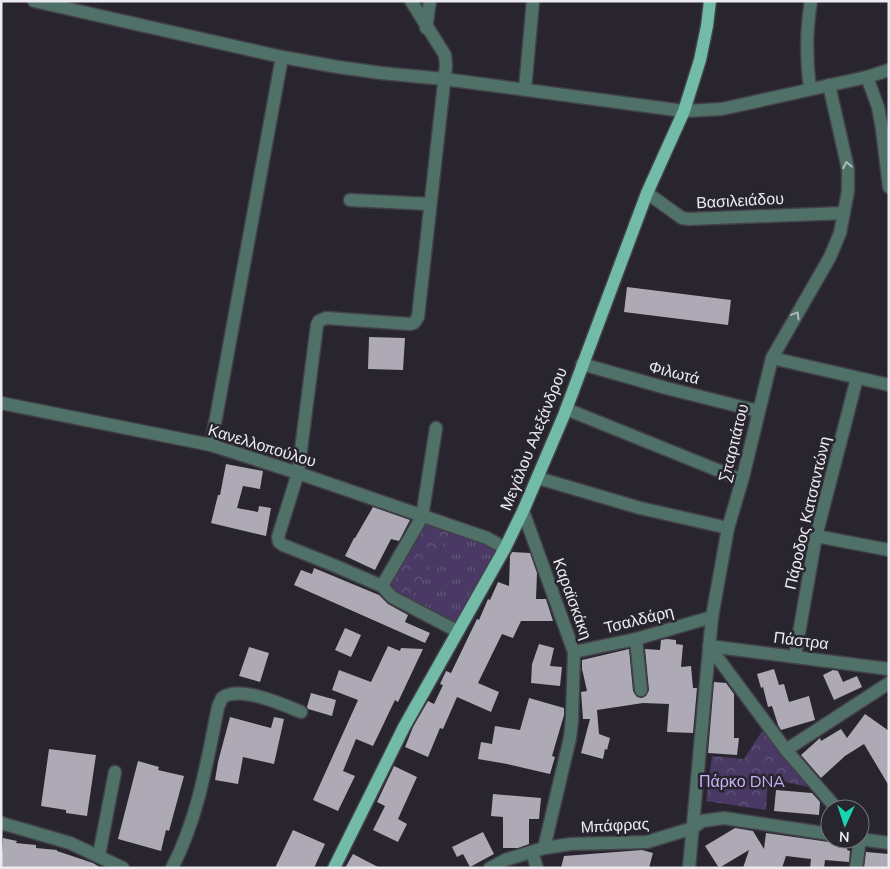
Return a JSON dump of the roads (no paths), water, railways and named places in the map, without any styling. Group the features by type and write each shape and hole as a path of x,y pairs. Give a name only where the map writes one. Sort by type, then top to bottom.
{"main road":[{"name":"Μεγάλου Αλεξάνδρου","path":"334,868 404,727 505,548 538,478 566,409 646,193 684,110 700,60 710,1"}],"street":[{"path":"34,1 282,57 381,73 444,79 684,110 722,109 867,77 889,70"},
{"path":"411,1 426,28 445,55 446,65 417,320 410,324 326,318 319,321 298,473 278,537 279,542 283,545 333,564 382,586 392,597 457,631"},
{"path":"426,28 430,1"},
{"path":"525,89 533,1"},
{"path":"810,89 806,61 811,1"},
{"path":"211,445 282,57"},
{"path":"867,77 878,107 884,138 889,187"},
{"name":"Σπαρτιάτου","path":"689,868 712,617 728,528 742,480 772,358 830,257 840,233 844,213 848,186 848,169 829,85"},
{"name":"Βασιλειάδου","path":"646,193 682,218 689,220 844,213"},
{"path":"350,200 430,204"},
{"path":"772,358 889,385"},
{"name":"Φιλωτά","path":"582,364 666,388 758,411"},
{"name":"Πάροδος Κατσαντώνη","path":"795,656 816,536 857,378"},
{"name":"Κανελλοπούλου","path":"1,403 211,445 487,538 505,548"},
{"path":"566,409 742,480"},
{"path":"382,586 422,517 436,428"},
{"path":"538,478 640,508 728,528"},
{"name":"Καραϊσκάκη","path":"523,511 574,652 570,738 538,850"},
{"path":"816,536 889,550"},
{"name":"Τσαλδάρη","path":"574,652 636,639 712,617"},
{"path":"636,639 641,690"},
{"path":"710,646 786,750 828,799"},
{"name":"Πάστρα","path":"710,646 889,669"},
{"path":"786,750 889,683"},
{"path":"172,868 182,846 200,794 218,708 222,698 231,694 262,697 301,712"},
{"path":"99,855 115,772"},
{"name":"Μπάφρας","path":"490,868 505,860 538,850 571,844 647,842 693,828 702,821 724,818 820,832"},
{"path":"1,823 43,834 99,855 123,868"},
{"path":"870,840 889,843"},
{"path":"856,868 859,849"},
{"path":"537,868 538,850"}],"park label":[{"name":"Πάρκο DNA","path":"742,782"}]}
